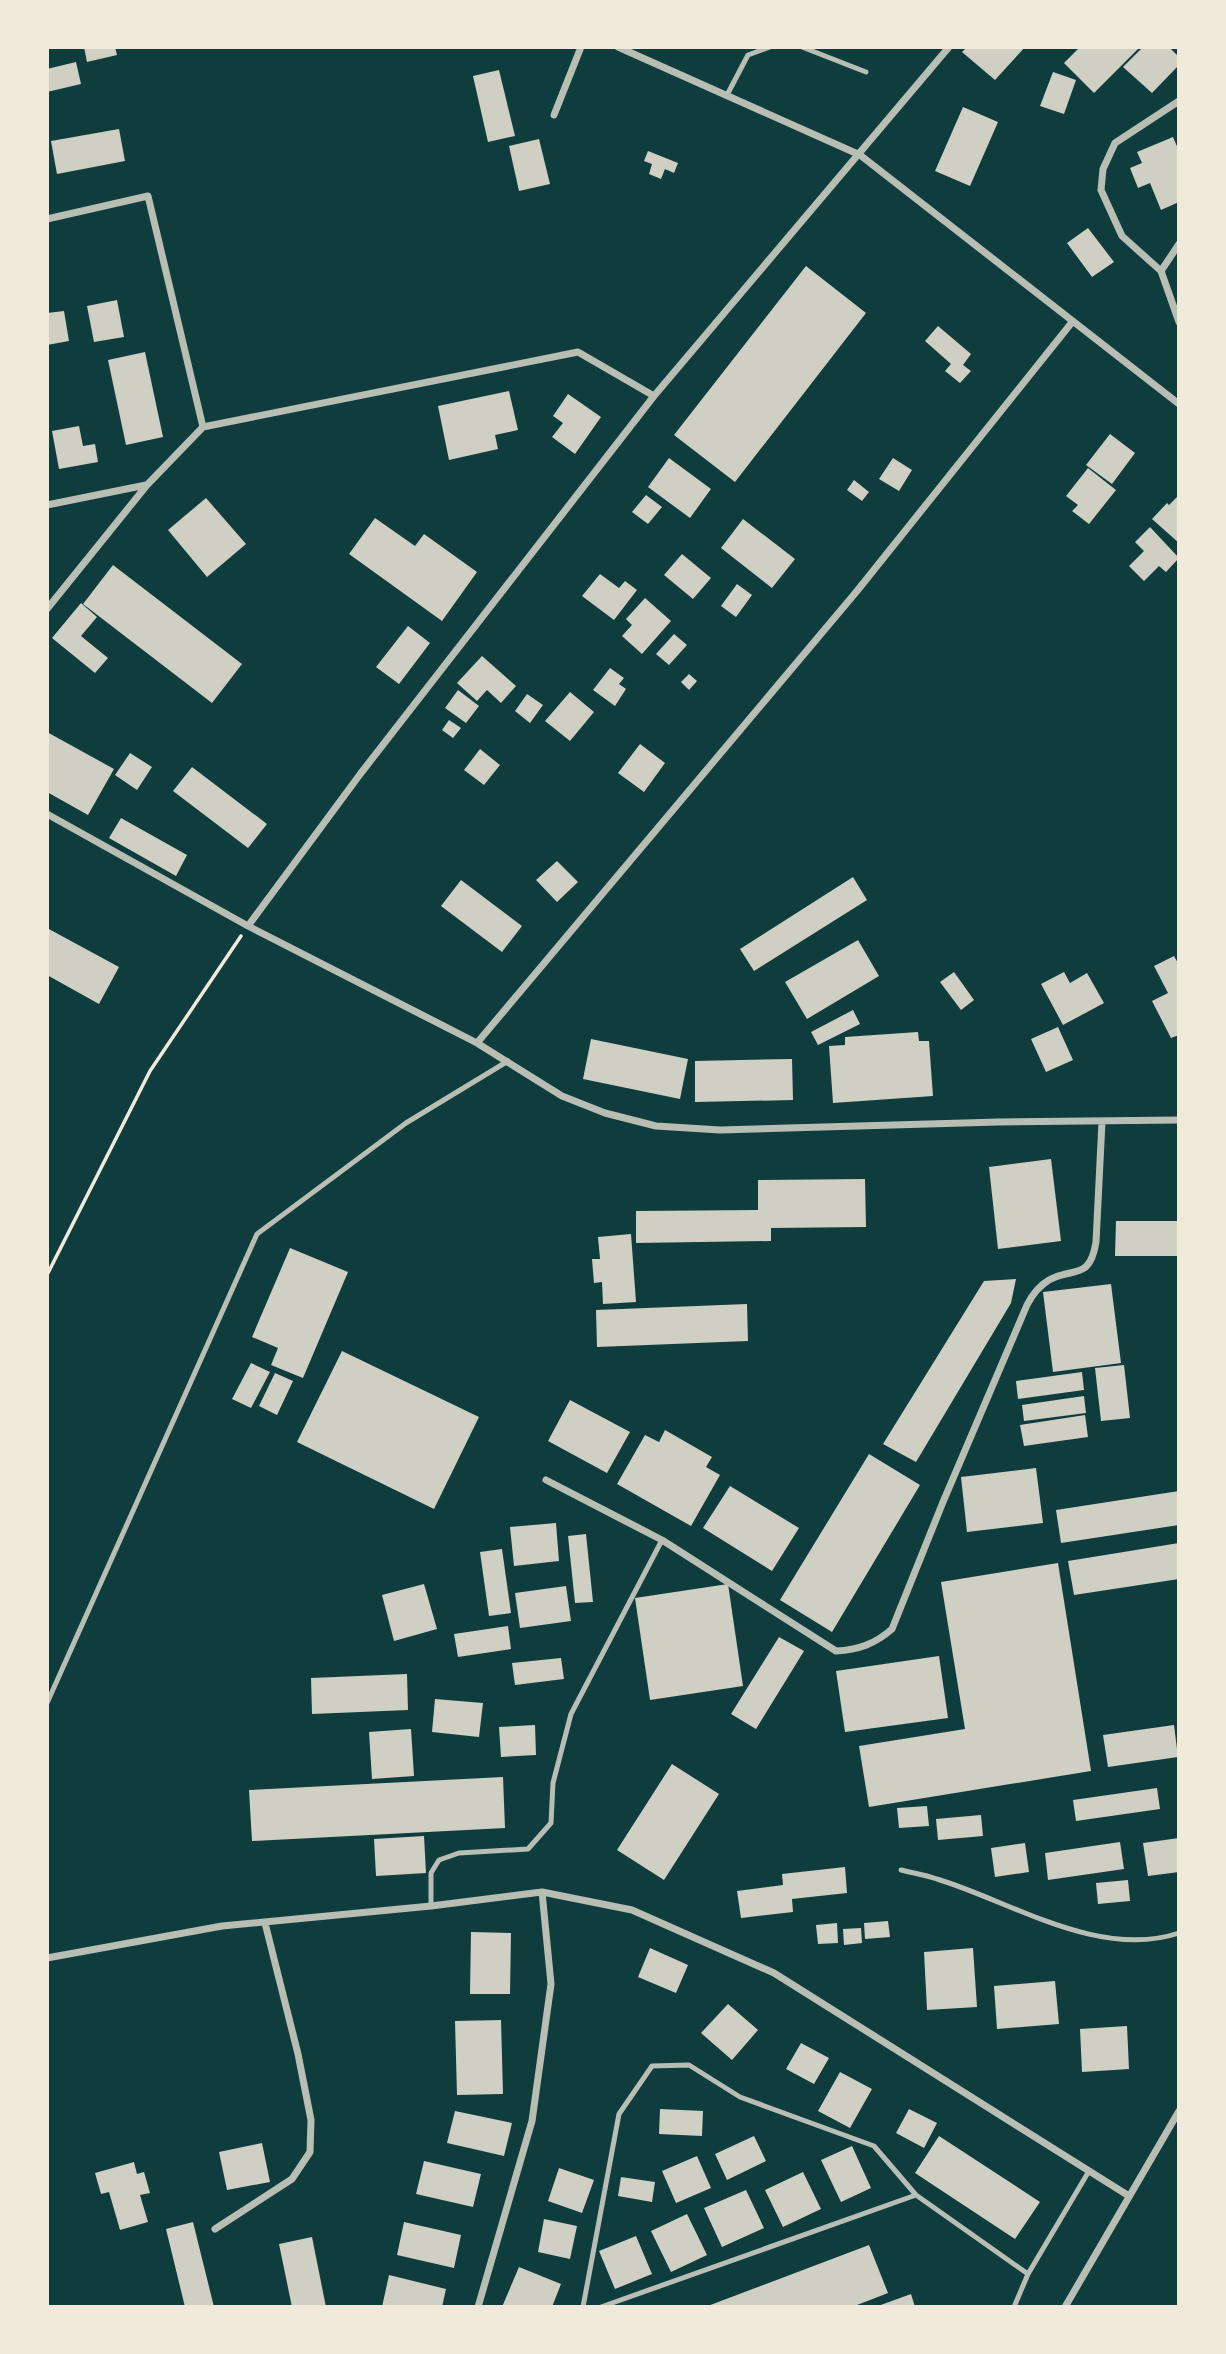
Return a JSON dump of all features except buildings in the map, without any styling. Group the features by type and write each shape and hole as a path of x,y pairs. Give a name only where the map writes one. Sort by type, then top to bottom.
{"street":[{"path":"554,115 582,47"},
{"path":"618,47 860,155 1179,404"},
{"path":"248,926 361,773 654,396 949,47"},
{"path":"1179,101 1115,143 1103,169 1101,190 1122,236 1161,271 1179,322"},
{"path":"47,219 148,196 203,427"},
{"path":"1161,271 1179,244"},
{"path":"477,1043 857,590 1073,321"},
{"path":"47,609 146,485 203,427 578,352 654,396"},
{"path":"47,505 146,485"},
{"path":"47,814 248,926 477,1043 562,1096 605,1113 656,1126 720,1130 1179,1120"},
{"path":"546,1480 662,1540 836,1651 866,1646 892,1629 1027,1305 1041,1286 1058,1276 1077,1273 1092,1257 1096,1242 1102,1122"},
{"path":"478,2307 532,2121 551,1984 542,1892"},
{"path":"47,1958 222,1926 431,1906 542,1892 632,1910 774,1973 1129,2196"},
{"path":"215,2229 292,2179 310,2152 310,2120 298,2054 265,1923"},
{"path":"1065,2307 1179,2111"}],"lane":[{"path":"727,95 748,55 770,47"},
{"path":"802,47 866,72"},
{"path":"47,1703 257,1234 406,1123 508,1061"},
{"path":"431,1906 431,1873 439,1860 459,1853 528,1849 551,1823 553,1783 571,1714 662,1540"},
{"path":"901,1870 939,1880 1033,1918 1080,1931 1115,1938 1159,1938 1179,1933"},
{"path":"583,2307 619,2114 652,2066 689,2065 740,2097 874,2146 916,2195 1028,2274"},
{"path":"1014,2307 1028,2274 1089,2171"},
{"path":"601,2307 916,2195"}],"path":[{"path":"47,1275 150,1071 248,926"}]}
